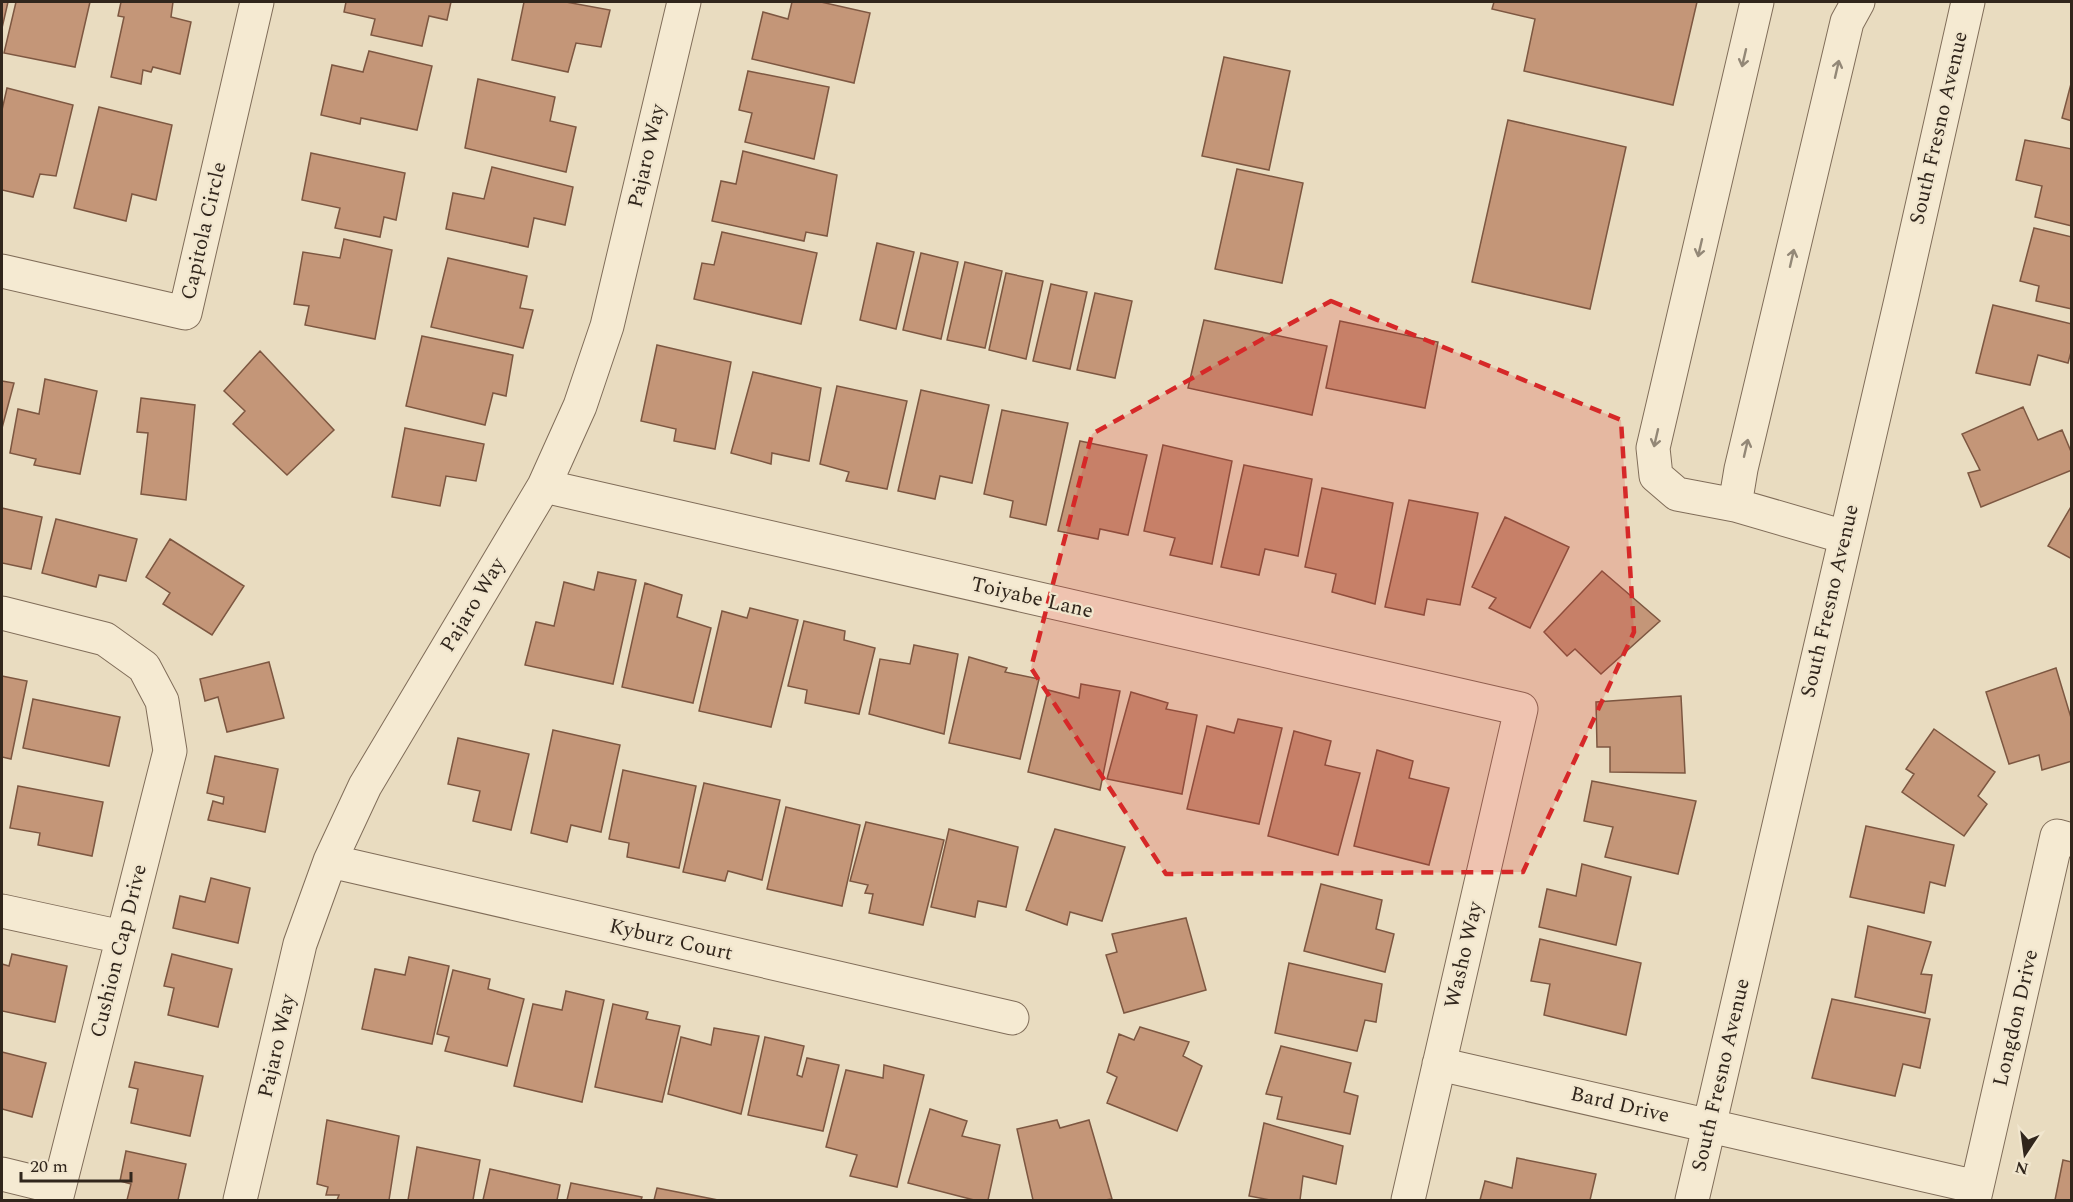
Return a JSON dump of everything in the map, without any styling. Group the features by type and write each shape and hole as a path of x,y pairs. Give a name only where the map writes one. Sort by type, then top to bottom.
{"street":[{"name":"Capitola Circle","path":"2,271 185,313 256,2"},
{"name":"Pajaro Way","path":"240,1200 300,944 330,861 365,786 544,486 580,406 607,326 684,2"},
{"path":"1758,2 1653,448 1656,476 1677,495 1735,506 1845,537"},
{"path":"1735,506 1848,22 1858,2"},
{"name":"South Fresno Avenue","path":"1692,1200 1968,2"},
{"name":"Toiyabe Lane","path":"544,486 1521,709"},
{"name":"Cushion Cap Drive","path":"2,613 105,639 144,667 162,701 170,751 58,1194"},
{"name":"Washo Way","path":"1408,1200 1521,709"},
{"name":"Longdon Drive","path":"1976,1194 2065,838"},
{"name":"Kyburz Court","path":"330,861 1012,1018"},
{"path":"2,911 122,937"},
{"name":"Bard Drive","path":"1439,1064 1709,1125 1976,1194"},
{"path":"2,1174 58,1194"}],"highlighted area":[{"path":"1331,301 1621,420 1634,632 1523,872 1166,874 1031,668 1092,434"}],"building":[{"path":"2,2 8,2 2,28"},
{"path":"16,2 90,2 75,67 4,53"},
{"path":"121,2 173,2 171,17 191,22 180,74 153,67 151,72 143,70 141,84 111,77 124,17 118,16"},
{"path":"346,2 451,2 447,20 429,16 422,46 371,35 375,19 344,12"},
{"path":"524,2 566,2 610,10 601,47 576,43 568,72 512,60"},
{"path":"792,2 821,2 870,13 854,83 752,59 763,12 788,19"},
{"path":"1494,2 1697,2 1673,105 1524,71 1535,19 1492,9"},
{"path":"369,51 432,66 417,130 361,118 360,124 321,115 332,65 363,72"},
{"path":"1224,57 1290,71 1269,170 1202,156"},
{"path":"748,71 829,87 814,159 745,142 752,113 739,110"},
{"path":"478,79 555,97 550,121 576,127 566,172 465,148"},
{"path":"2072,80 2072,121 2062,118"},
{"path":"7,88 73,105 56,176 40,174 33,197 2,190 2,110"},
{"path":"99,107 172,125 156,200 132,194 126,221 74,208"},
{"path":"1508,120 1626,147 1590,309 1472,282"},
{"path":"2025,140 2072,149 2072,226 2035,217 2042,186 2016,180"},
{"path":"743,151 837,175 827,236 806,232 804,241 712,221 721,181 736,184"},
{"path":"311,153 405,173 396,220 384,217 380,237 335,228 340,208 302,200"},
{"path":"492,167 573,187 565,225 534,218 528,247 446,229 453,193 484,199"},
{"path":"1237,169 1303,183 1282,283 1215,269"},
{"path":"2034,228 2072,237 2072,309 2036,301 2039,286 2020,281"},
{"path":"722,232 817,253 801,324 694,299 702,263 714,265"},
{"path":"344,239 392,250 375,339 305,325 309,306 294,304 303,252 340,258"},
{"path":"877,243 914,252 896,329 860,320"},
{"path":"921,253 958,262 941,339 903,330"},
{"path":"448,258 527,276 520,308 533,310 523,348 431,327"},
{"path":"965,262 1002,271 985,348 947,340"},
{"path":"1006,273 1043,281 1026,359 989,350"},
{"path":"1051,284 1087,292 1070,369 1033,361"},
{"path":"1095,293 1132,301 1115,378 1077,370"},
{"path":"1993,305 2072,324 2072,348 2068,363 2038,355 2030,385 1976,373"},
{"path":"1204,320 1327,346 1312,415 1188,388"},
{"path":"1340,321 1438,342 1425,408 1326,388"},
{"path":"422,336 513,355 506,396 493,393 485,425 406,406"},
{"path":"657,345 731,362 715,449 674,441 676,429 641,421"},
{"path":"260,351 334,430 287,475 233,424 245,411 224,391"},
{"path":"753,372 821,388 809,461 772,453 771,464 731,453"},
{"path":"45,379 97,391 80,474 34,465 36,459 10,453 18,409 39,414"},
{"path":"2,381 14,383 2,428"},
{"path":"837,386 907,401 887,489 846,481 849,472 820,464"},
{"path":"921,390 989,405 972,483 940,476 935,499 898,491"},
{"path":"141,398 195,405 186,500 141,494 148,433 137,432"},
{"path":"2023,407 2038,440 2062,430 2072,454 2072,470 1981,507 1968,473 1980,470 1962,434"},
{"path":"1002,410 1068,423 1046,525 1010,517 1013,501 984,494"},
{"path":"405,428 484,444 476,481 446,476 440,506 392,497"},
{"path":"1080,441 1147,455 1128,535 1100,529 1098,539 1058,531"},
{"path":"1163,445 1232,461 1212,564 1170,555 1175,538 1144,531"},
{"path":"1244,465 1312,479 1298,556 1265,549 1259,575 1221,567"},
{"path":"1322,488 1393,503 1375,604 1332,592 1336,574 1305,567"},
{"path":"1409,500 1478,513 1460,605 1427,599 1424,615 1385,607"},
{"path":"2072,505 2072,559 2048,546"},
{"path":"2,508 42,517 31,569 2,563"},
{"path":"1505,517 1569,547 1530,628 1489,608 1496,598 1472,587"},
{"path":"56,519 137,539 126,581 99,575 96,587 42,573"},
{"path":"170,539 244,586 212,635 163,604 170,593 146,577"},
{"path":"1602,571 1660,621 1601,674 1575,649 1567,656 1544,632"},
{"path":"598,572 636,580 613,684 525,665 536,622 554,626 564,582 594,590"},
{"path":"645,583 682,595 677,617 711,628 693,703 622,687"},
{"path":"750,608 798,620 771,727 699,711 722,611 747,618"},
{"path":"804,621 845,631 844,640 875,648 859,714 805,703 807,690 788,686"},
{"path":"914,645 958,654 944,734 869,714 880,659 910,664"},
{"path":"969,657 1007,668 1005,672 1039,679 1020,759 949,743"},
{"path":"269,662 284,718 227,732 218,697 205,701 200,679"},
{"path":"2056,668 2072,721 2072,761 2042,770 2039,755 2009,764 1986,692"},
{"path":"2,676 27,681 11,759 2,757"},
{"path":"1081,684 1120,691 1100,790 1028,772 1048,690 1079,698"},
{"path":"1131,692 1168,703 1166,709 1197,715 1182,794 1107,779"},
{"path":"1681,696 1685,773 1610,772 1610,747 1597,747 1596,702"},
{"path":"33,699 120,717 109,766 23,748"},
{"path":"1238,719 1282,728 1259,824 1187,809 1207,726 1234,733"},
{"path":"1934,729 1995,772 1978,796 1987,804 1964,836 1902,792 1914,774 1906,769"},
{"path":"553,730 620,745 601,832 571,825 567,842 531,833"},
{"path":"1294,731 1331,741 1325,765 1360,773 1338,855 1268,836"},
{"path":"458,738 529,754 511,830 473,821 480,791 448,784"},
{"path":"1377,750 1413,761 1409,778 1449,788 1429,865 1354,846"},
{"path":"215,756 278,769 265,832 208,820 213,801 223,804 224,797 207,793"},
{"path":"623,770 696,786 679,868 627,857 629,843 609,839"},
{"path":"1592,781 1696,801 1678,874 1605,857 1613,827 1584,821"},
{"path":"704,783 780,800 762,880 728,871 725,881 683,872"},
{"path":"18,786 103,802 92,856 38,845 40,833 10,828"},
{"path":"786,807 860,825 842,906 767,889"},
{"path":"866,822 944,840 923,925 869,913 873,894 865,893 868,885 850,881"},
{"path":"1866,826 1954,845 1945,886 1930,882 1924,913 1850,897"},
{"path":"949,829 1018,847 1006,907 978,901 975,917 931,907"},
{"path":"1055,829 1125,847 1102,921 1070,912 1067,925 1026,910"},
{"path":"1582,864 1631,877 1616,945 1539,927 1547,889 1576,896"},
{"path":"211,878 250,888 238,943 173,928 180,896 205,902"},
{"path":"1321,884 1382,900 1376,929 1394,934 1385,972 1304,951"},
{"path":"1186,918 1206,990 1124,1013 1106,955 1117,952 1112,934"},
{"path":"1868,926 1931,942 1921,974 1932,975 1925,1013 1855,997"},
{"path":"1540,939 1641,963 1626,1035 1544,1015 1550,984 1531,981"},
{"path":"12,954 67,966 55,1022 2,1011 2,964 9,966"},
{"path":"172,954 232,969 218,1027 168,1015 174,988 164,986"},
{"path":"409,957 449,966 432,1044 362,1029 375,969 405,975"},
{"path":"1289,963 1382,984 1376,1022 1365,1020 1357,1051 1275,1033"},
{"path":"453,970 490,979 488,989 524,999 507,1066 445,1051 449,1037 437,1034"},
{"path":"566,991 604,1000 582,1102 514,1086 533,1004 562,1010"},
{"path":"1832,999 1930,1019 1920,1068 1903,1064 1895,1096 1812,1078"},
{"path":"613,1004 648,1012 646,1019 680,1026 662,1102 595,1087"},
{"path":"1140,1027 1189,1042 1183,1056 1202,1066 1177,1131 1107,1103 1117,1077 1107,1072 1119,1034 1134,1040"},
{"path":"714,1028 759,1036 741,1114 668,1094 681,1037 711,1045"},
{"path":"765,1037 804,1046 797,1075 802,1077 807,1058 839,1065 823,1131 748,1115"},
{"path":"1281,1046 1351,1063 1344,1092 1358,1096 1350,1134 1277,1119 1282,1097 1266,1094"},
{"path":"2,1052 46,1063 32,1117 2,1109"},
{"path":"135,1062 203,1076 190,1136 131,1123 138,1089 129,1087"},
{"path":"884,1065 924,1075 897,1187 850,1176 857,1155 826,1147 846,1070 883,1078"},
{"path":"930,1109 967,1121 962,1136 1000,1145 988,1200 974,1200 908,1183"},
{"path":"327,1120 399,1136 389,1200 337,1200 339,1195 326,1195 328,1187 317,1184"},
{"path":"1057,1120 1060,1128 1089,1120 1112,1199 1033,1200 1017,1129"},
{"path":"1264,1123 1343,1146 1336,1184 1303,1176 1300,1200 1270,1200 1249,1196"},
{"path":"417,1147 480,1160 473,1200 408,1200"},
{"path":"126,1151 186,1164 178,1200 127,1200 131,1184 120,1181"},
{"path":"1517,1158 1596,1174 1590,1200 1480,1200 1485,1181 1512,1188"},
{"path":"2063,1160 2072,1162 2072,1200 2055,1200"},
{"path":"490,1169 560,1185 557,1200 483,1200"},
{"path":"571,1183 642,1197 641,1200 567,1200"},
{"path":"657,1188 718,1200 654,1200"}]}
